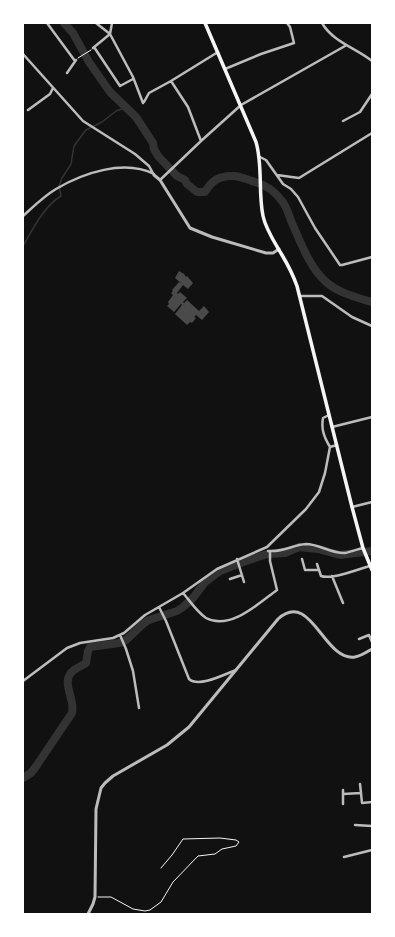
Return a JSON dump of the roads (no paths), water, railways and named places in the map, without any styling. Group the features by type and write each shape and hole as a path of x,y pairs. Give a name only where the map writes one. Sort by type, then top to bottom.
{"main road":[{"path":"205,23 255,138 260,157 261,198 264,218 270,233 293,275 300,296 352,507 363,548 372,570"}],"street":[{"path":"47,23 76,60 67,73"},
{"path":"96,23 110,34 126,64 143,103 149,93 218,52"},
{"path":"112,23 110,34 93,48 120,86 133,79"},
{"path":"225,69 261,54 294,43 290,27 287,23"},
{"path":"322,23 325,28 345,46 350,47 372,61"},
{"path":"160,180 241,105 345,46"},
{"path":"23,54 83,120 135,154 149,166 160,180 187,224 196,231 266,254 273,253 279,249"},
{"path":"171,81 188,107 201,141"},
{"path":"28,110 50,94 53,88"},
{"path":"343,121 360,112 372,94"},
{"path":"276,174 299,178 372,133"},
{"path":"260,157 266,160 283,184 298,196 315,228 340,265 372,257"},
{"path":"23,216 36,204 57,189 78,178 97,172 125,168 144,170 154,174"},
{"path":"300,296 322,296 352,317 372,326"},
{"path":"268,549 306,509 319,492 325,473 330,446 322,431 322,424 323,418 329,415"},
{"path":"332,427 372,417"},
{"path":"330,446 337,445"},
{"path":"352,507 372,502"},
{"path":"23,681 60,653 74,645 113,638 120,635 131,628 141,618 183,593 217,568 268,549 284,550 305,544 345,553 363,548"},
{"path":"183,593 207,618 217,621 228,621 236,618 277,590 270,561 270,552 268,549"},
{"path":"302,559 305,570 319,570"},
{"path":"238,560 244,582"},
{"path":"317,564 320,576 323,577 370,566"},
{"path":"230,579 242,575"},
{"path":"332,576 343,603"},
{"path":"159,607 189,679 198,683 237,670"},
{"path":"88,914 95,897 96,809 101,788 113,776 167,746 189,728 278,619 287,613 293,612 302,614 334,650 345,656 355,657 372,649"},
{"path":"359,639 369,634 372,642"},
{"path":"120,635 133,671 139,708"},
{"path":"360,784 362,803 372,802"},
{"path":"343,790 344,804"},
{"path":"343,794 361,793"},
{"path":"354,825 372,826"},
{"path":"344,857 372,850"}],"waterway":[{"path":"64,23 73,33 89,62 110,92 136,117 153,143 154,149 158,156 177,176 185,180 187,184 197,192 205,192 214,181 225,176 244,178 269,188 284,203 306,254 319,275 335,289 372,302"},
{"path":"23,246 44,212 61,196 59,186 71,164 74,146 86,130 102,122 116,111 122,109 123,104"},
{"path":"23,778 31,773 72,713 73,708 68,679 74,670 86,663 90,647 119,643 126,640 149,620 177,611 183,607 193,598 205,582 220,571 246,561 267,554 285,553 299,547 318,549 340,555 372,551"}]}
